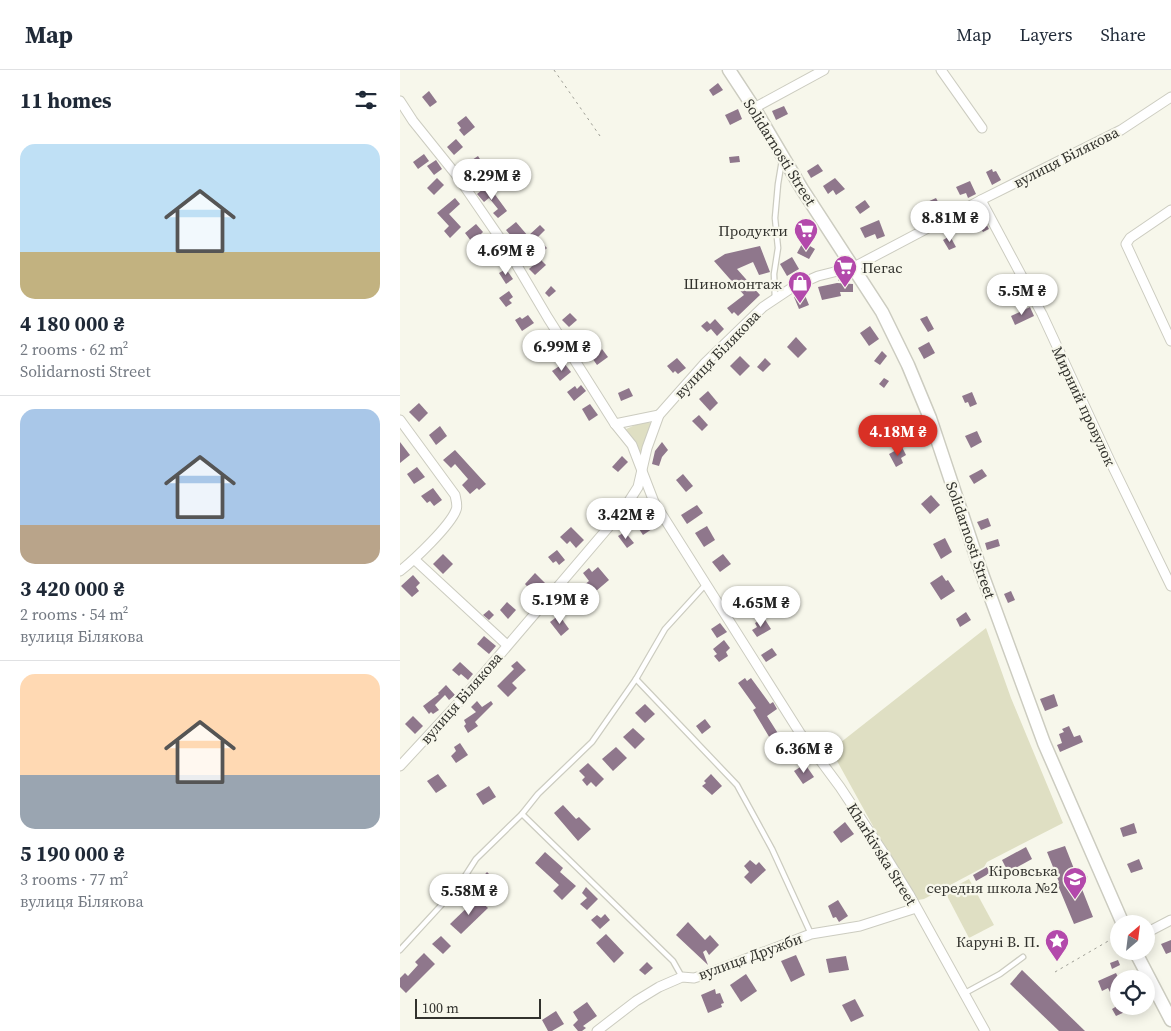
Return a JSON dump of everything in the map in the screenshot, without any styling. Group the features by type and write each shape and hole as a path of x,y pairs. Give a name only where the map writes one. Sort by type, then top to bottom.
{"main road":[{"name":"Solidarnosti Street","path":"729,70 802,189 882,312 908,365 930,418 981,571 1044,743 1119,915"},
{"path":"1140,960 1171,1020"}],"street":[{"path":"754,108 824,70"},
{"path":"941,70 982,128"},
{"name":"вулиця Білякова","path":"400,766 463,698 624,509 638,487 647,448 659,415 705,363 763,307 793,287 818,276 854,267 981,200 1121,130 1171,97"},
{"name":"Kharkivska Street","path":"400,102 458,177 506,247 615,424 632,445 654,502 707,583 800,733 840,787 875,840 965,993 985,1031"},
{"name":"Мирний провулок","path":"981,200 1042,314 1111,463 1171,586"},
{"path":"1171,210 1130,238 1126,244 1171,340"},
{"path":"615,424 659,415"},
{"path":"400,420 455,495 457,508 452,518 415,560 400,571"},
{"path":"415,560 507,645"},
{"name":"вулиця Дружби","path":"597,1031 636,1001 659,987 682,977 694,978 704,976 811,934 860,926 916,908"},
{"path":"1155,928 1171,920"}],"lane":[{"path":"775,299 774,274 778,248 775,218 782,156"},
{"path":"400,950 458,887 476,859 522,814 538,794 592,742 636,679 665,629 707,583"},
{"path":"636,679 737,785 772,849 811,934"},
{"path":"522,814 673,961 682,977"},
{"path":"965,993 1000,974 1023,958"}],"path":[{"path":"554,70 600,136"},
{"path":"1078,880 1093,874"},
{"path":"1055,972 1110,940"}],"green space":[{"path":"644,421 651,423 641,459 624,430"},
{"path":"986,628 1011,698 1063,823 987,862 984,867 924,899 918,900 872,830 873,826 831,750"},
{"path":"969,879 994,925 969,938 945,892"}],"building":[{"path":"718,83 723,90 713,96 709,90"},
{"path":"429,91 437,102 430,107 422,97"},
{"path":"784,106 788,114 776,120 772,111"},
{"path":"738,109 742,119 730,125 725,115"},
{"path":"466,116 475,127 464,136 459,130 461,128 457,123"},
{"path":"456,139 463,147 454,155 447,147"},
{"path":"424,154 429,161 418,169 413,162"},
{"path":"478,156 485,167 473,175 466,164"},
{"path":"739,156 740,162 730,163 729,157"},
{"path":"436,160 442,169 434,175 427,166"},
{"path":"818,164 823,171 811,178 807,171"},
{"path":"992,169 993,172 996,171 1001,180 992,185 986,172"},
{"path":"437,178 444,185 434,195 427,188"},
{"path":"835,178 845,189 836,195 833,190 828,194 823,186"},
{"path":"970,181 976,194 968,198 966,193 960,195 956,187"},
{"path":"488,185 507,211 498,218 493,213 498,209 489,198 484,202 477,194"},
{"path":"455,198 460,204 449,214 461,227 450,238 444,231 449,226 437,213"},
{"path":"936,198 943,211 936,215 932,208 928,210 925,203"},
{"path":"865,200 870,207 860,214 855,207"},
{"path":"983,218 989,229 983,232 977,222"},
{"path":"879,220 885,236 877,239 875,234 865,238 860,228"},
{"path":"516,222 528,236 540,225 545,230 537,238 547,248 536,258 514,234 512,237 506,230"},
{"path":"476,224 483,232 481,234 494,250 484,258 465,233"},
{"path":"950,236 956,247 949,250 943,240"},
{"name":"Продукти","path":"803,242 815,249 809,259 797,253"},
{"path":"760,246 770,272 759,275 753,262 737,269 760,295 738,316 734,312 732,314 727,308 744,295 714,261 725,254"},
{"path":"792,257 799,269 787,276 780,264"},
{"path":"540,259 546,265 535,275 529,269"},
{"path":"506,269 513,279 506,284 499,273"},
{"path":"1013,276 1019,287 1012,291 1006,280"},
{"path":"837,283 853,284 853,292 840,292 841,296 822,300 818,287"},
{"path":"551,286 556,291 549,297 545,293"},
{"path":"509,291 513,297 509,300 512,303 506,307 499,298"},
{"path":"804,293 809,305 799,309 794,297"},
{"path":"1030,307 1034,316 1015,325 1011,316"},
{"path":"570,313 577,320 569,327 562,320"},
{"path":"528,315 534,323 522,331 515,320 520,317 522,319"},
{"path":"927,316 934,329 928,332 920,319"},
{"path":"715,319 724,329 717,336 711,329 707,332 701,326 707,321 710,324"},
{"path":"870,326 879,339 869,346 860,333"},
{"path":"796,337 807,349 798,358 787,347"},
{"path":"594,341 608,357 597,365 585,348"},
{"path":"929,342 935,353 924,359 918,348"},
{"path":"546,343 551,349 540,357 536,351"},
{"path":"882,351 887,356 880,365 874,361"},
{"path":"740,356 750,366 740,376 730,366"},
{"path":"677,358 686,368 678,374 675,371 673,373 667,366"},
{"path":"765,358 771,364 763,372 757,367"},
{"path":"564,363 571,372 560,381 552,371"},
{"path":"884,378 889,381 884,388 879,384"},
{"path":"581,385 586,391 574,401 567,392 575,386 577,389"},
{"path":"629,388 633,396 621,401 618,393"},
{"path":"708,391 718,403 710,411 699,399"},
{"path":"972,392 977,404 970,407 968,402 965,403 962,396"},
{"path":"419,403 428,413 419,422 409,412"},
{"path":"590,404 598,415 589,421 582,409"},
{"path":"699,415 708,425 702,431 692,421"},
{"path":"440,426 447,436 436,445 429,435"},
{"path":"977,431 982,442 971,448 965,436"},
{"path":"400,442 410,455 400,463"},
{"path":"662,442 668,450 662,457 659,466 652,464 655,451"},
{"path":"902,447 906,455 901,458 903,463 896,467 889,454"},
{"path":"455,450 486,484 479,490 477,488 470,494 462,485 468,479 455,464 451,468 443,460"},
{"path":"622,456 628,462 618,472 612,467"},
{"path":"417,467 425,477 414,484 407,474"},
{"path":"982,469 987,476 974,484 969,476"},
{"path":"683,474 693,486 686,492 676,480"},
{"path":"433,488 442,500 434,506 430,501 427,503 421,496"},
{"path":"931,495 940,505 930,514 921,504"},
{"path":"697,505 703,513 687,524 681,515"},
{"path":"595,508 605,518 597,526 588,516"},
{"path":"646,515 655,527 643,535 635,523"},
{"path":"988,518 991,526 981,530 977,522"},
{"path":"707,526 715,540 704,547 695,533"},
{"path":"571,527 584,540 576,548 570,541 567,544 560,537"},
{"path":"625,532 634,543 627,548 618,536"},
{"path":"945,538 952,552 941,559 933,544"},
{"path":"998,539 1000,546 987,550 985,543"},
{"path":"557,550 565,560 559,565 556,561 553,563 548,557"},
{"path":"443,554 453,564 443,574 433,564"},
{"path":"723,554 731,564 720,572 712,562"},
{"path":"598,567 609,580 582,603 573,594 589,581 583,573 589,568 592,572"},
{"path":"535,573 545,583 534,594 525,584"},
{"path":"413,575 420,583 416,587 419,591 412,597 401,586"},
{"path":"942,575 946,581 948,580 955,591 941,600 930,583"},
{"path":"1011,591 1015,600 1008,603 1004,594"},
{"path":"746,593 755,603 744,613 735,603"},
{"path":"507,602 516,610 508,619 500,610"},
{"path":"555,605 561,611 556,616 550,610"},
{"path":"489,610 494,615 489,620 483,615"},
{"path":"966,612 971,620 960,627 956,619"},
{"path":"559,615 569,629 561,636 550,622"},
{"path":"764,618 771,629 757,637 752,630 757,627 755,623"},
{"path":"720,623 727,632 717,638 711,629"},
{"path":"484,636 496,646 489,654 477,644"},
{"path":"724,640 730,648 726,652 728,656 719,662 714,656 717,654 713,649"},
{"path":"772,648 777,655 766,662 761,655"},
{"path":"517,661 526,670 512,683 517,688 508,697 497,686 514,669 511,666"},
{"path":"460,662 473,674 468,680 452,670"},
{"path":"745,678 747,681 751,678 770,704 773,702 777,709 767,716 779,735 771,740 753,710 756,708 738,683"},
{"path":"446,685 455,695 449,700 445,695 435,705 439,710 429,714 423,706 439,694"},
{"path":"1054,694 1058,706 1045,711 1040,699"},
{"path":"477,701 482,707 491,701 493,704 475,722 478,726 468,733 464,726 466,724 464,720 476,712 471,707"},
{"path":"645,704 655,714 645,723 635,713"},
{"path":"413,716 423,726 415,734 405,724"},
{"path":"705,719 711,727 702,734 696,726"},
{"path":"1069,726 1074,737 1080,735 1083,742 1060,752 1057,745 1062,743 1059,734 1064,732 1062,729"},
{"path":"633,728 645,739 635,749 623,737"},
{"path":"460,743 468,755 456,763 451,756 456,751 454,747"},
{"path":"616,747 627,758 613,771 602,759"},
{"path":"588,763 604,779 596,787 591,782 587,786 582,780 585,777 579,771"},
{"path":"805,764 814,777 803,784 794,771"},
{"path":"438,774 447,786 436,793 427,781"},
{"path":"711,774 722,786 712,795 702,786"},
{"path":"489,786 496,797 483,805 476,794"},
{"path":"563,805 576,819 579,817 591,829 578,841 554,813"},
{"path":"845,822 854,834 841,843 833,832"},
{"path":"1134,823 1137,833 1123,837 1120,828"},
{"name":"Кіровська середня школа №2","path":"1065,846 1093,917 1074,924 1057,883 1059,882 1047,852"},
{"path":"1026,847 1032,859 1008,872 1002,860"},
{"path":"545,852 563,868 560,872 576,886 562,900 553,891 559,885 535,863"},
{"path":"1139,859 1143,869 1131,873 1127,864"},
{"path":"750,860 756,865 759,862 766,870 751,884 744,877 749,872 744,866"},
{"path":"987,867 990,873 976,881 973,875"},
{"path":"487,872 496,881 487,891 478,882"},
{"path":"586,887 598,899 587,910 580,904 587,898 582,893"},
{"path":"477,898 488,908 461,934 450,924"},
{"path":"838,900 848,916 839,922 836,917 833,918 828,906"},
{"path":"605,914 610,920 600,929 591,920 597,915 601,918"},
{"path":"688,922 705,940 710,935 719,945 709,955 706,950 703,952 708,965 676,935"},
{"path":"606,934 624,953 614,963 596,943"},
{"path":"441,936 451,946 443,954 432,944"},
{"path":"1171,940 1171,952 1166,954 1161,944"},
{"path":"424,953 435,964 406,993 400,987 400,978 405,973 408,976 418,965 415,962"},
{"path":"796,955 805,975 791,982 781,961"},
{"path":"846,956 849,970 829,973 826,959"},
{"path":"1118,960 1120,965 1112,969 1110,963"},
{"path":"647,962 653,968 645,975 639,970"},
{"path":"1022,970 1085,1031 1059,1031 1010,984"},
{"path":"746,974 757,991 741,1002 730,985"},
{"path":"1110,976 1110,992 1108,988 1102,991 1098,981"},
{"path":"715,989 716,994 720,993 724,1003 721,1004 722,1007 708,1013 701,995"},
{"path":"855,999 864,1016 851,1022 842,1005"},
{"path":"587,1002 597,1016 583,1026 586,1028 578,1031 573,1025 578,1020 573,1012"},
{"path":"556,1011 564,1024 552,1031 548,1031 542,1020"}],"place":[{"name":"Продукти","path":"806,251"},
{"name":"Пегас","path":"845,288"},
{"name":"Шиномонтаж","path":"800,304"},
{"name":"Кіровська середня школа №2","path":"1075,900"},
{"name":"Каруні В. П.","path":"1057,962"}]}
